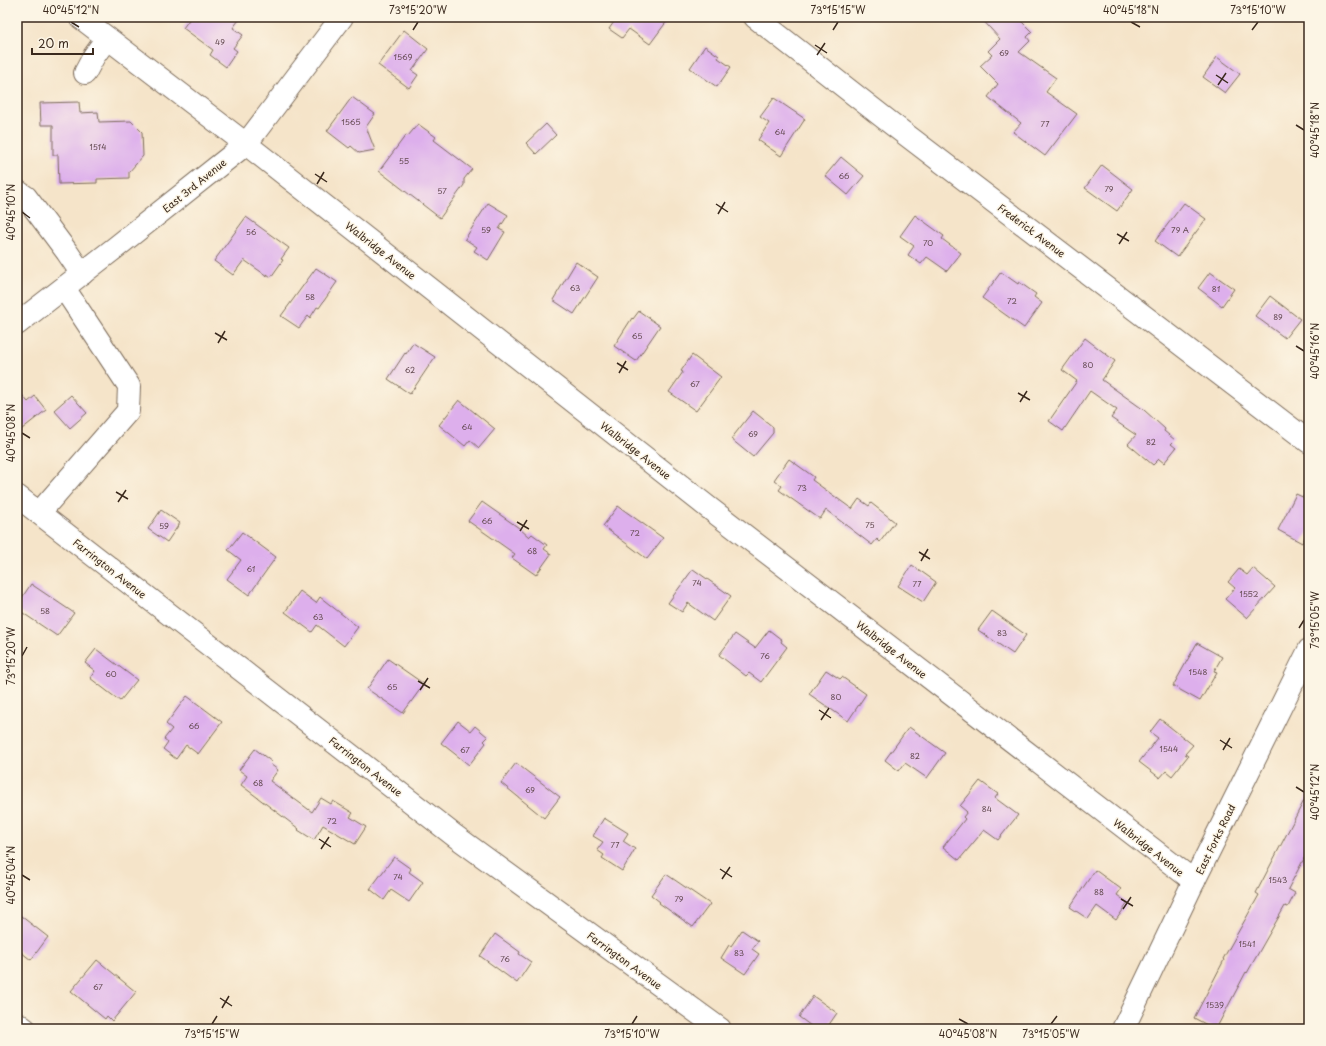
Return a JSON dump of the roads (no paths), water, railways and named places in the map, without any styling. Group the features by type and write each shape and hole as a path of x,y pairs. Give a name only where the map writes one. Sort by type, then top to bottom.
{"street":[{"name":"Walbridge Avenue","path":"80,17 246,144 709,508 1194,881"},
{"name":"East 3rd Avenue","path":"17,324 246,144 342,17"},
{"name":"Frederick Avenue","path":"755,17 1309,442"},
{"path":"85,73 94,56 107,38"},
{"path":"17,191 26,197 82,274"},
{"path":"39,513 128,411 129,386 64,288"},
{"name":"Farrington Avenue","path":"17,496 455,836 720,1029"},
{"name":"East Forks Road","path":"1123,1029 1194,881 1309,650"},
{"path":"17,1023 24,1029"}]}
